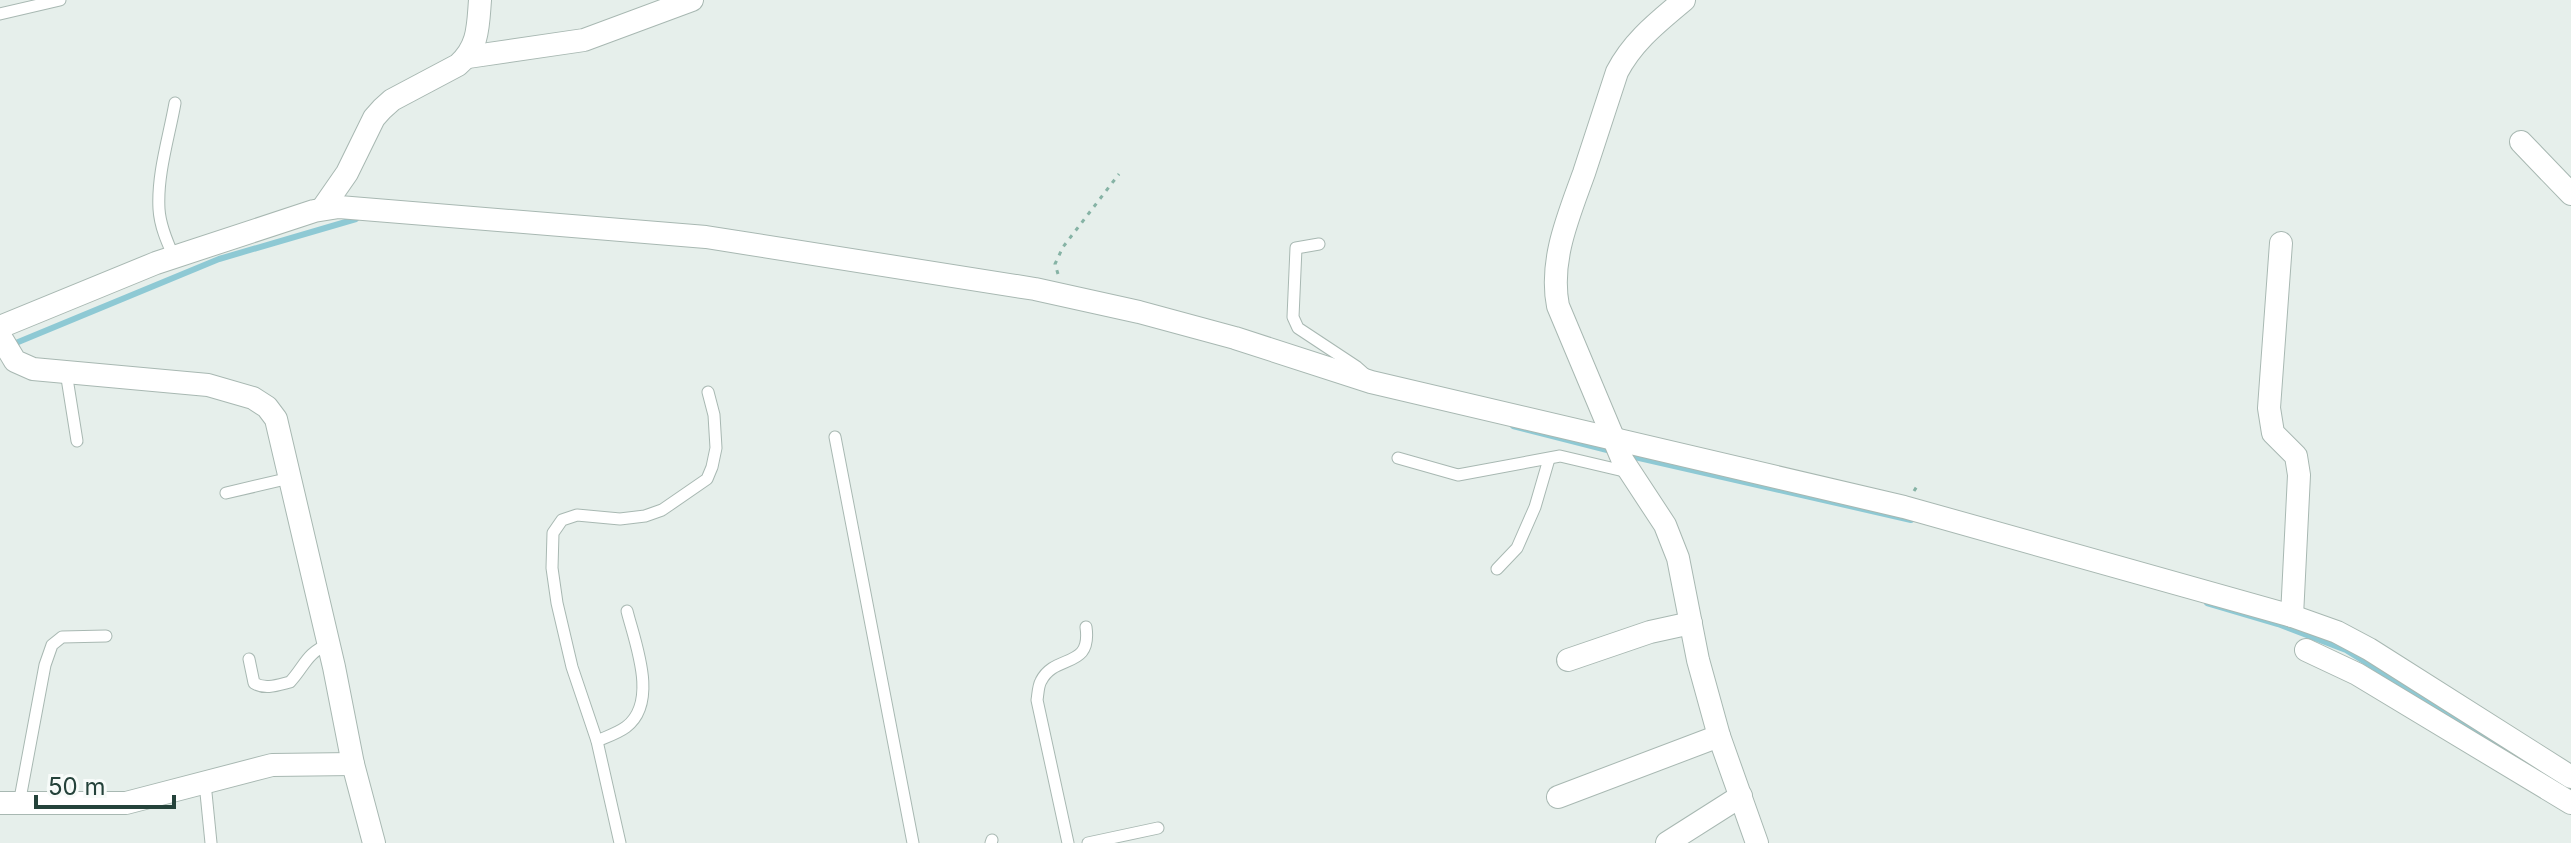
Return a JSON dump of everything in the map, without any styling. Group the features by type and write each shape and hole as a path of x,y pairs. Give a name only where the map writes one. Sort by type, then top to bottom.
{"street":[{"path":"322,209 347,173 374,118 382,109 392,100 468,57 477,36 480,0"},
{"path":"468,57 584,40 656,10 692,0"},
{"path":"1684,0 1640,38 1627,52 1617,72 1568,221 1555,270 1555,289 1558,306 1621,455 1673,542 1698,660 1719,736 1757,843"},
{"path":"2521,142 2571,194"},
{"path":"0,327 174,257 322,209 355,207 706,237 1035,289 1139,312 1235,338 1371,382 1621,455 1904,507 2292,616 2337,632 2369,649 2571,777"},
{"path":"2281,243 2269,408 2273,433 2296,456 2299,475 2292,616"},
{"path":"0,336 9,361 33,369 190,382 253,398 267,407 276,419 329,644 353,764 374,843"},
{"path":"1568,660 1650,632 1691,623"},
{"path":"2306,650 2357,674 2571,803"},
{"path":"1558,797 1719,736"},
{"path":"10,804 126,803 272,765 353,764"},
{"path":"1667,843 1741,796"}],"lane":[{"path":"0,14 60,0"},
{"path":"174,257 159,211 175,103"},
{"path":"1319,244 1296,248 1295,323 1357,367 1371,382"},
{"path":"66,372 77,441"},
{"path":"620,843 597,741 572,667 557,603 552,568 553,533 562,520 577,515 620,519 645,516 662,510 707,479 716,448 714,415 708,392"},
{"path":"835,437 913,843"},
{"path":"1398,458 1458,475 1549,459 1621,455"},
{"path":"1497,569 1517,548 1535,507 1549,459"},
{"path":"226,493 290,478"},
{"path":"597,741 627,726 642,702 643,675 627,611"},
{"path":"1068,843 1037,700 1041,680 1054,668 1074,659 1086,649 1086,627"},
{"path":"10,804 52,645 62,637 106,636"},
{"path":"249,659 254,683 260,687 274,686 290,682 307,657 329,644"},
{"path":"205,783 211,843"},
{"path":"1088,843 1158,828"}],"path":[{"path":"1063,278 1056,272 1055,264 1063,247 1119,174"}],"waterway":[{"path":"11,345 219,259 356,219"},
{"path":"1513,426 1615,452"},
{"path":"1626,455 1911,520"},
{"path":"2207,603 2278,624 2346,650 2565,786"}]}
